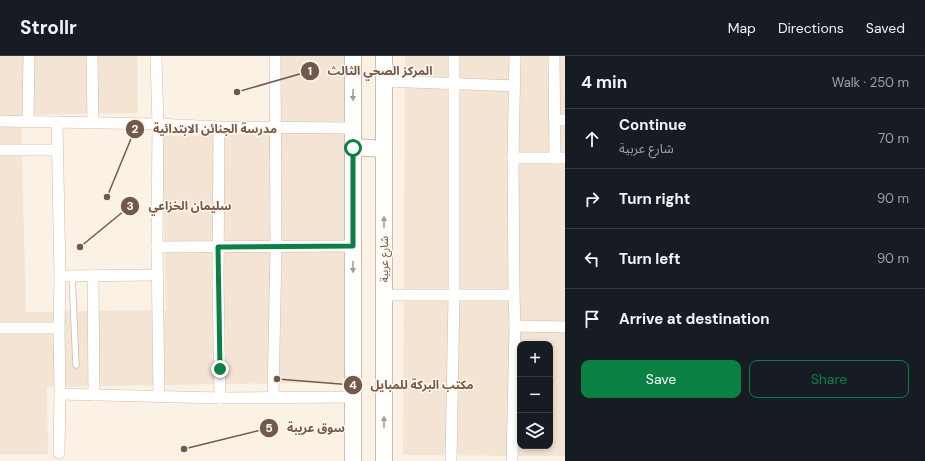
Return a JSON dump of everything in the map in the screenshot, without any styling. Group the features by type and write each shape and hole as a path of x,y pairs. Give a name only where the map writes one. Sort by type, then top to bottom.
{"main road":[{"path":"353,56 353,461"},
{"name":"شارع عربية","path":"384,56 384,461"},
{"path":"353,148 384,148"}],"street":[{"path":"28,121 29,56"},
{"path":"92,56 93,122"},
{"path":"156,56 158,124 157,275 159,397"},
{"path":"273,398 276,247 275,56"},
{"path":"451,461 454,296 454,56"},
{"path":"512,461 515,326 513,158 515,86 514,56"},
{"path":"513,158 560,158 560,120 554,56"},
{"path":"384,82 515,86"},
{"path":"0,120 219,127 353,128"},
{"path":"57,122 60,276 59,453"},
{"path":"219,127 218,247 220,398"},
{"path":"0,150 58,150"},
{"path":"157,247 353,246"},
{"path":"60,276 157,275"},
{"path":"93,276 94,395"},
{"path":"384,296 514,295"},
{"path":"515,326 565,327"},
{"path":"0,328 59,328"},
{"path":"60,394 220,398 353,397"}],"lane":[{"path":"72,276 76,365"}],"shaded area":[{"path":"0,56 137,56 138,113 21,115 26,312 166,310 162,136 276,134 274,56 347,56 355,382 47,387 48,454 0,454"},
{"path":"405,56 565,56 565,456 403,455"}],"place":[{"name":"المركز الصحي الثالث","path":"237,92"},
{"name":"مدرسة الجنائن الابتدائية","path":"107,197"},
{"name":"سليمان الخزاعي","path":"80,247"},
{"name":"مكتب البركة للمبايل","path":"277,379"},
{"name":"سوق عريبة","path":"184,449"}],"route":[{"path":"220,369 218,247 353,246 353,148"}]}
